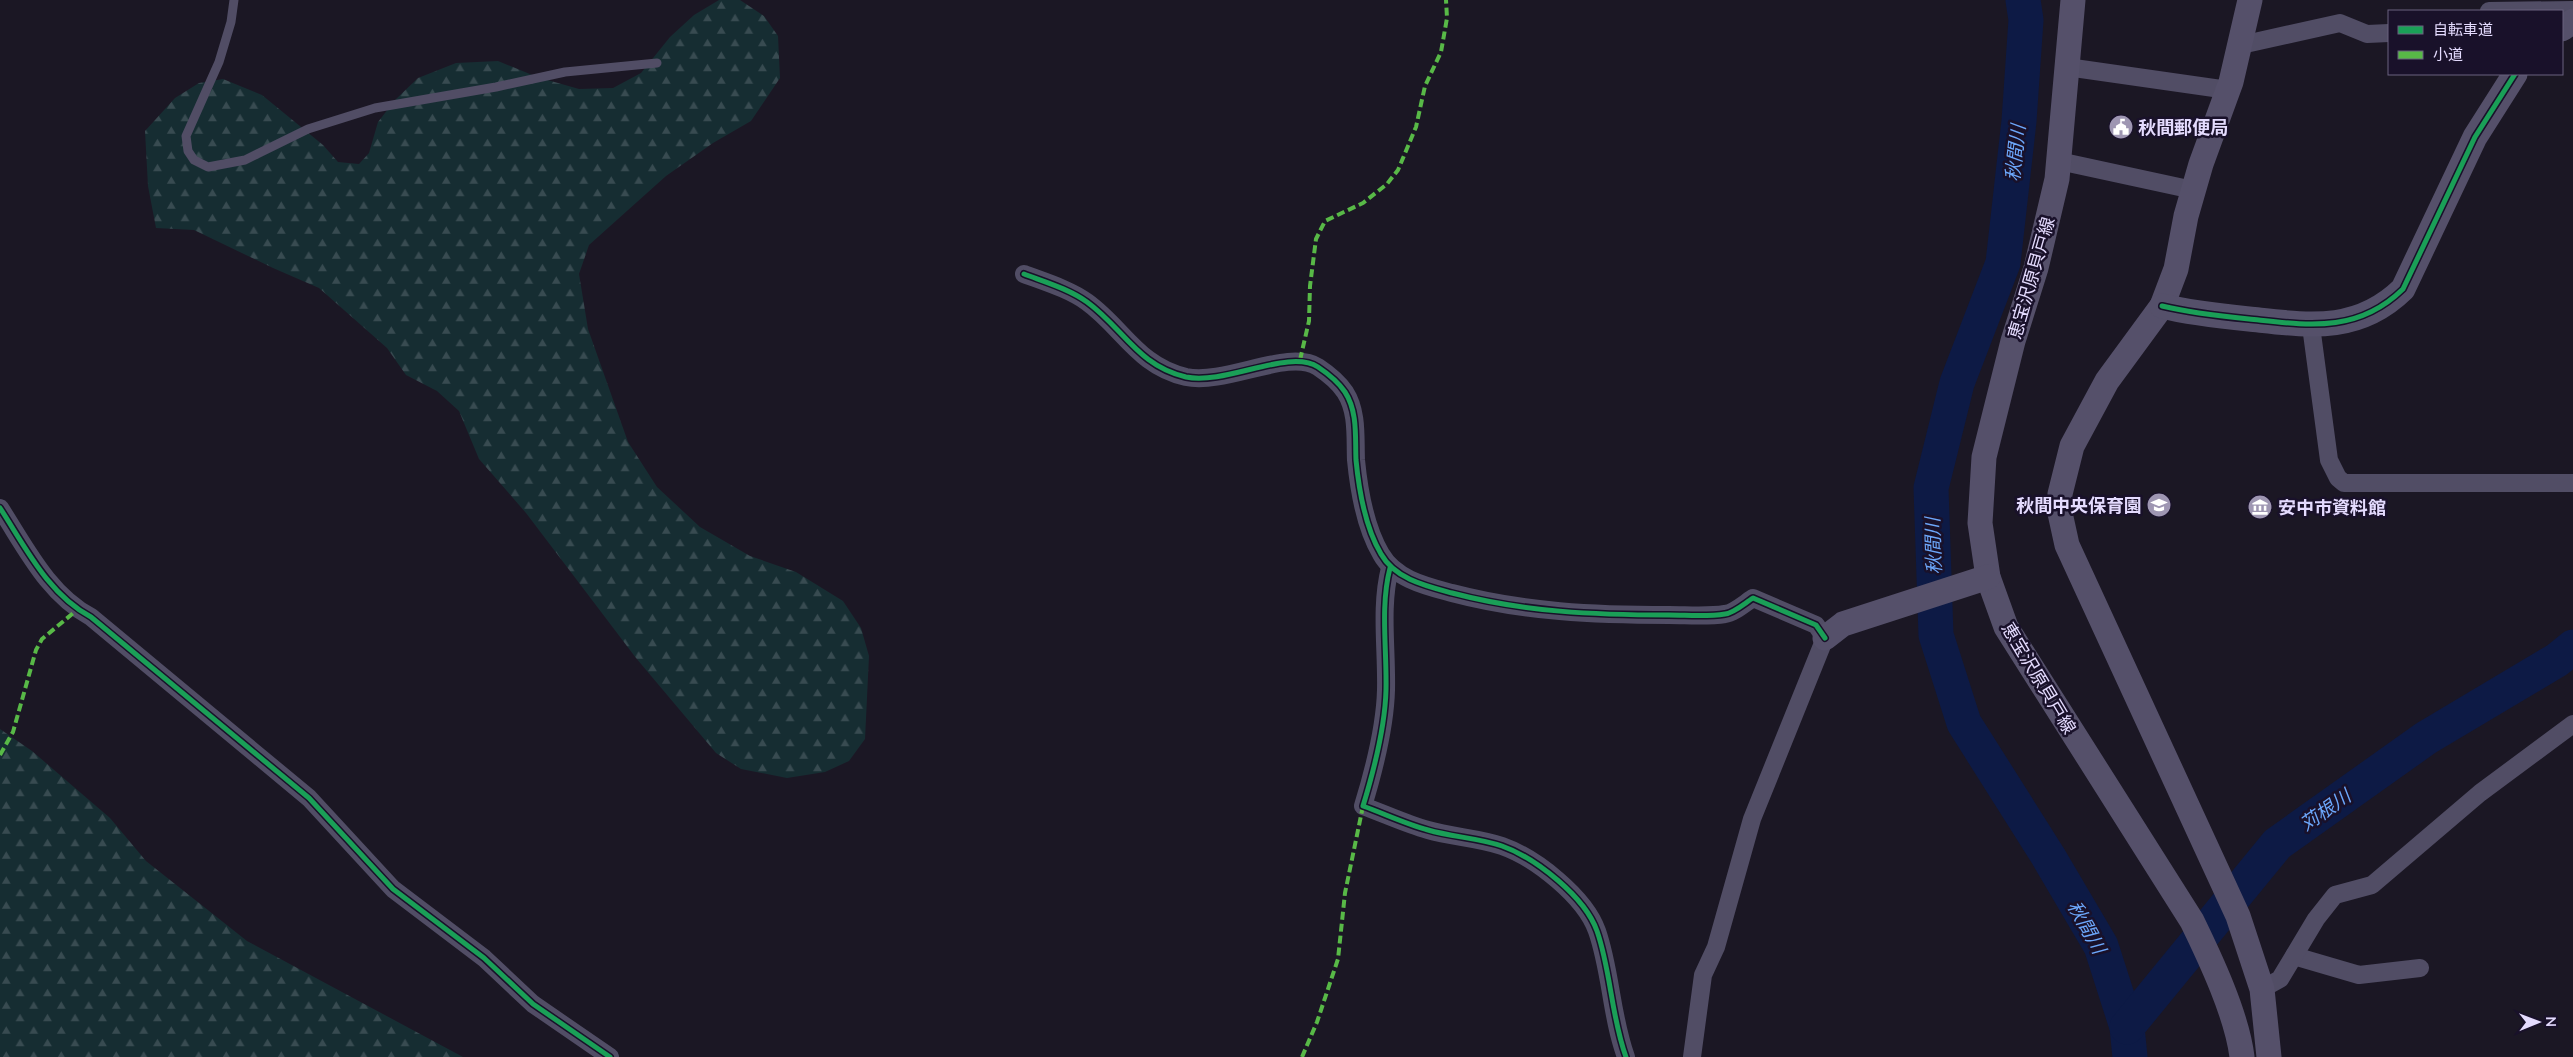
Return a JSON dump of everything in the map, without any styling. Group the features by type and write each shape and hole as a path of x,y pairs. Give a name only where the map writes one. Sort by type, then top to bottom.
{"main road":[{"name":"恵宝沢原貝戸線","path":"2073,0 2057,179 2036,268 2013,342 1984,457 1980,523 1988,577 2006,627 2192,920 2211,959 2242,1057"},
{"path":"2250,0 2241,45 2228,90 2193,190 2176,269 2162,306 2107,381 2072,446 2063,476 2060,513 2067,544 2238,916 2262,989 2269,1057"},
{"path":"2162,306 2187,312 2311,326 2339,323 2374,312 2390,303 2403,289 2475,137 2514,75"},
{"path":"1825,638 1843,624 1988,577"}],"street":[{"path":"2241,45 2340,24 2368,34 2388,33"},
{"path":"2067,67 2228,90"},
{"path":"2059,161 2193,190"},
{"path":"1024,274 1086,301 1152,363 1184,376 1200,379 1223,377 1282,362 1300,360 1318,367 1344,391 1350,404 1356,433 1359,486 1372,536 1380,554 1390,568 1406,578 1496,605 1555,613 1727,614 1753,598 1816,626 1825,638 1752,819 1716,947 1702,975 1692,1057"},
{"path":"2311,326 2329,460 2333,470 2344,483 2573,483"},
{"path":"0,508 48,581 77,610 91,617 309,798 393,890 484,958 534,1004 610,1057"},
{"path":"1390,568 1385,588 1386,691 1372,771 1363,806 1427,830 1503,846 1537,865 1573,895 1586,910 1597,930 1617,1030 1626,1057"},
{"path":"2262,989 2280,979 2316,919 2335,895 2372,885 2480,793 2573,724"},
{"path":"2294,956 2359,975 2420,968"}],"lane":[{"path":"234,0 231,22 220,62 186,136 188,151 194,160 208,167 245,160 308,129 374,108 496,87 566,72 657,63"}],"green space":[{"path":"719,0 740,0 764,16 778,36 780,78 751,121 713,143 666,176 589,245 579,274 588,329 628,442 657,487 700,527 750,556 796,572 843,601 861,628 869,656 865,739 849,761 825,772 787,778 741,769 716,753 636,658 526,513 479,459 459,411 437,391 406,375 387,348 319,288 194,230 156,228 148,186 145,131 175,98 199,83 223,79 262,95 323,145 338,162 359,164 369,153 378,122 395,100 418,78 456,63 498,61 537,77 579,89 613,88 641,73 670,37 694,15"},
{"path":"0,729 32,751 110,818 146,861 247,941 463,1057 0,1057"}],"waterway":[{"name":"秋間川","path":"2023,0 2026,20 2019,121 2003,263 1957,383 1931,488 1936,635 1964,723 2048,856 2101,946 2127,1027 2130,1057"},
{"name":"苅根川","path":"2127,1027 2277,844 2426,738 2557,660 2573,647"}],"marked path":[{"path":"1300,360 1309,321 1310,286 1316,239 1325,221 1363,203 1387,184 1398,170 1416,127 1425,86 1441,52 1447,18 1446,0"},
{"path":"0,755 13,732 36,650 42,639 77,610"},
{"path":"1302,1057 1317,1022 1338,959 1345,893 1363,806"}],"cycle path":[{"path":"2162,306 2216,315 2311,324 2349,320 2368,314 2386,303 2403,289 2475,137 2514,75"},
{"path":"1024,274 1080,297 1100,312 1143,355 1169,372 1186,377 1202,378 1291,362 1306,362 1325,372 1345,392 1352,408 1359,484 1367,521 1375,543 1387,563 1394,570 1412,580 1452,593 1479,599 1533,608 1587,613 1718,615 1732,612 1753,598 1816,625 1825,638"},
{"path":"0,508 39,569 62,596 91,617 309,798 393,889 484,958 533,1004 610,1057"},
{"path":"1390,568 1385,598 1386,690 1384,719 1375,763 1363,806 1428,830 1502,846 1544,869 1571,892 1591,918 1597,931 1602,946 1617,1026 1626,1057"}],"place":[{"name":"秋間郵便局","path":"2121,127"},
{"name":"秋間中央保育園","path":"2159,505"},
{"name":"安中市資料館","path":"2260,507"}]}
